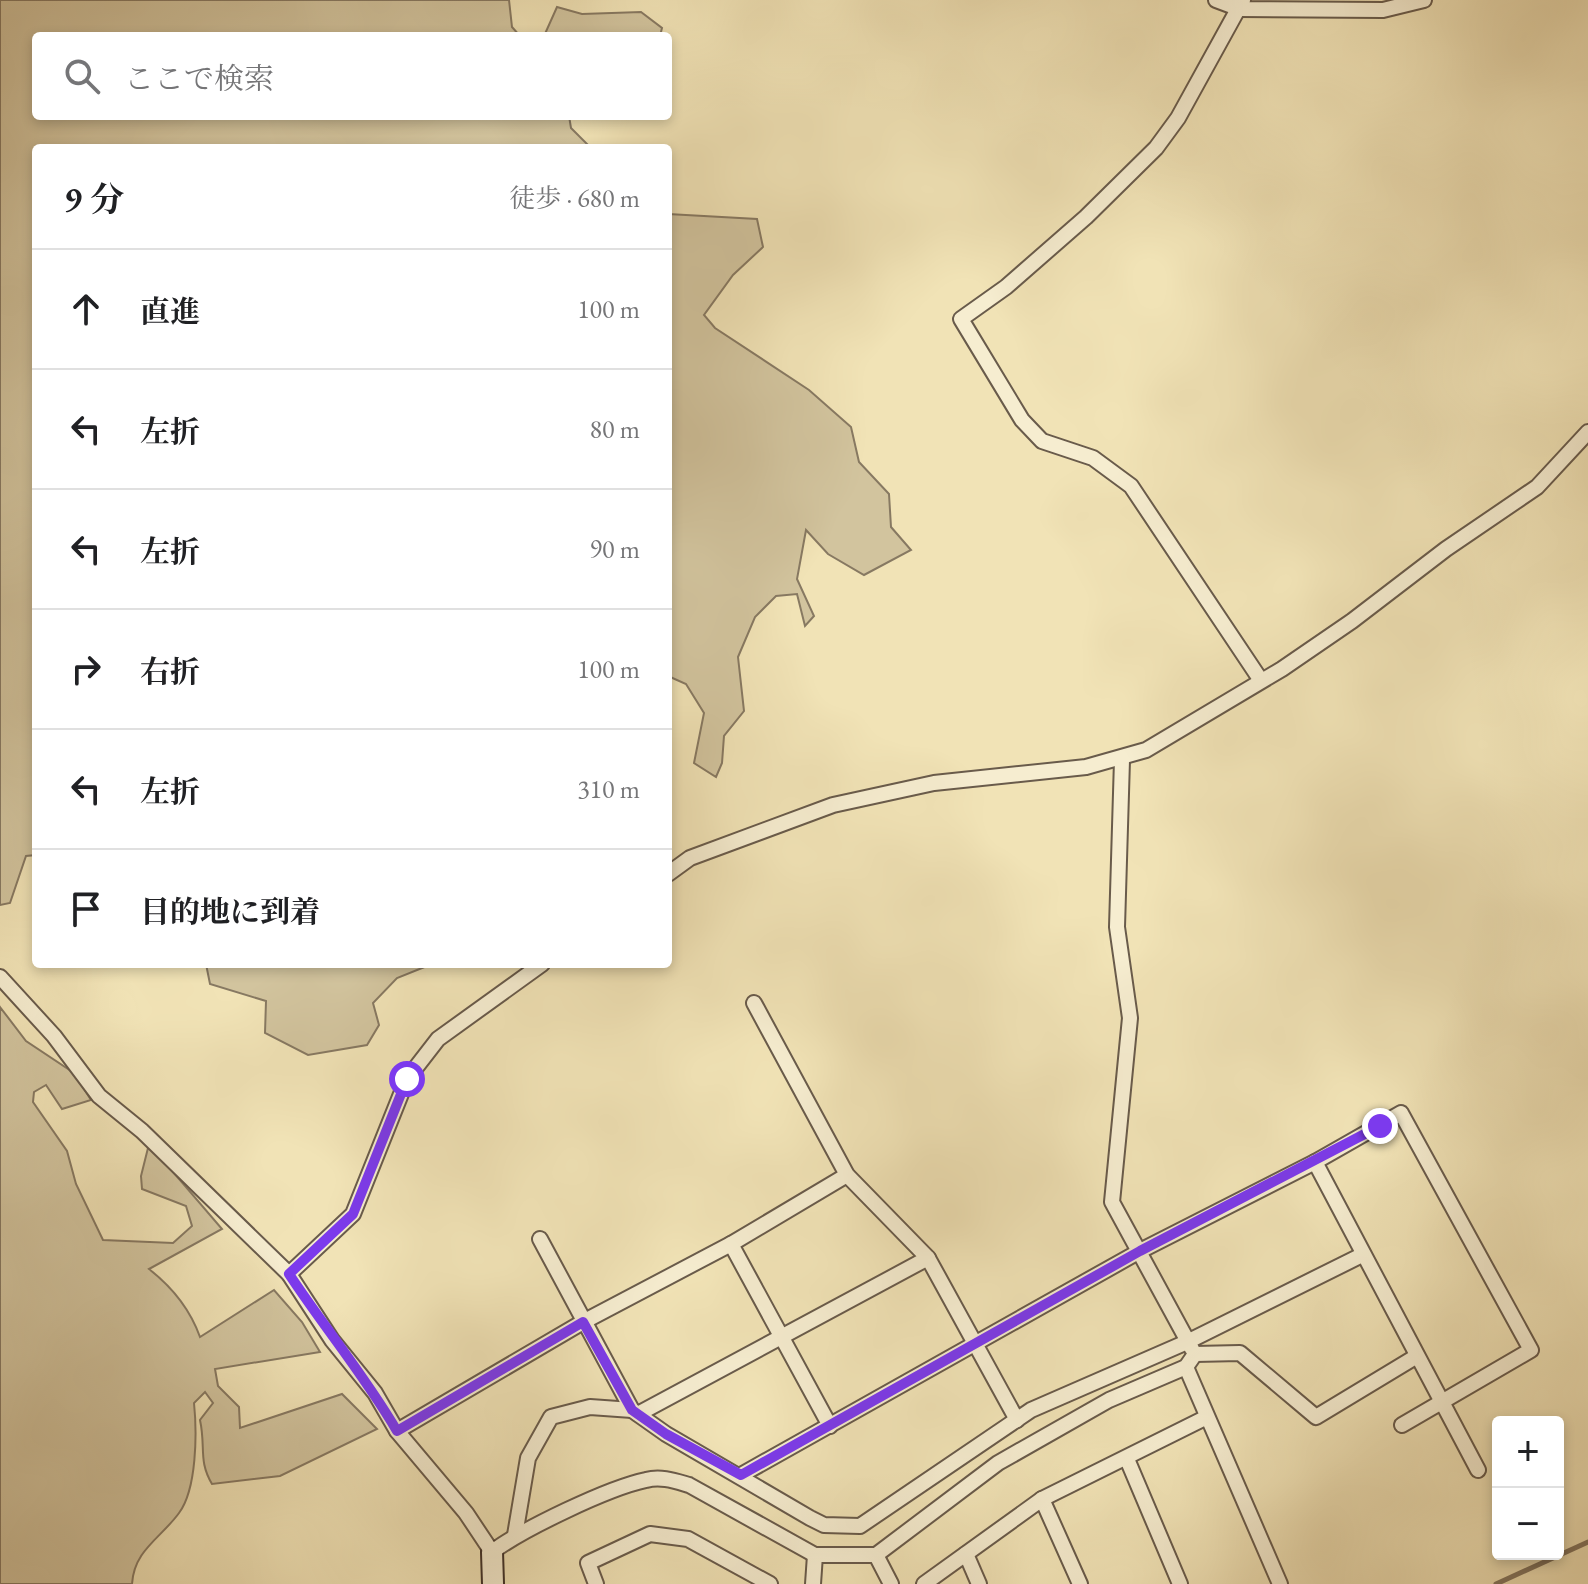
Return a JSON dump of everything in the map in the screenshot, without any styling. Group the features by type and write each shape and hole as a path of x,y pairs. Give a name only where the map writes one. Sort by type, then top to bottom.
{"street":[{"path":"1216,0 1241,4 1383,10 1424,0"},
{"path":"1241,4 1178,118 1156,148 1086,217 1006,287 961,319 1022,420 1042,441 1093,458 1131,486 1260,679"},
{"path":"672,871 690,858 833,805 934,783 1122,760 1146,750 1260,679 1282,669 1352,621 1446,549 1537,487 1588,432"},
{"path":"1122,760 1117,927 1130,1018 1112,1202 1191,1348 1186,1367 1205,1418 1280,1584"},
{"path":"289,1274 349,1220 407,1079 438,1039 536,968"},
{"path":"0,977 54,1036 99,1096 142,1131 289,1274 332,1340 375,1393 397,1431 466,1513 492,1552 493,1584"},
{"path":"754,1003 847,1175 928,1258 1017,1420"},
{"path":"741,1475 975,1347 1140,1251 1315,1162 1401,1113 1531,1350 1402,1425"},
{"path":"1315,1162 1478,1470"},
{"path":"397,1431 583,1322 731,1244 847,1175"},
{"path":"540,1239 635,1412 666,1434 824,1525 860,1526 1044,1404 1191,1348 1362,1255"},
{"path":"731,1244 830,1426"},
{"path":"515,1535 528,1458 551,1417 590,1407 635,1412 928,1258"},
{"path":"1191,1348 1240,1353 1316,1417 1417,1356"},
{"path":"492,1552 515,1535 647,1479 668,1479 689,1485 815,1555 876,1555 998,1463 1043,1435 1109,1400 1186,1367"},
{"path":"924,1584 1042,1499 1205,1418"},
{"path":"1127,1459 1180,1584"},
{"path":"1042,1499 1080,1584"},
{"path":"596,1584 588,1563 650,1534 688,1539 770,1584"},
{"path":"966,1554 979,1584"},
{"path":"813,1584 815,1555"},
{"path":"876,1555 891,1584"}],"shaded area":[{"path":"0,0 509,0 512,27 516,32 32,32 32,120 570,120 571,128 587,144 32,144 32,855 26,856 10,903 0,905"},
{"path":"557,7 582,14 641,12 662,28 661,32 546,32"},
{"path":"672,214 757,219 763,247 733,275 704,315 715,328 809,390 851,427 859,462 889,494 891,527 911,550 864,575 828,554 806,530 797,579 814,616 805,626 797,594 776,596 755,617 738,657 744,711 724,736 722,763 716,777 694,763 704,713 686,684 672,678"},
{"path":"207,968 422,968 397,978 373,1003 379,1025 367,1045 308,1055 265,1033 266,1001 210,984"},
{"path":"0,1007 26,1041 74,1073 91,1100 62,1109 46,1085 34,1092 33,1102 67,1151 76,1184 103,1240 173,1243 192,1226 186,1206 142,1189 141,1176 148,1148 156,1152 222,1229 149,1269 179,1299 200,1337 274,1290 302,1322 320,1352 215,1369 218,1386 239,1407 240,1428 342,1394 377,1429 280,1476 212,1484 204,1461 200,1420 213,1403 205,1392 194,1403 194,1460 185,1503 143,1553 132,1584 0,1584"}],"waterway":[{"path":"1496,1584 1588,1542"}],"route":[{"path":"407,1079 353,1214 341,1229 289,1274 332,1340 375,1393 397,1431 583,1322 632,1410 666,1434 741,1475 975,1347 1140,1251 1380,1126"}]}
